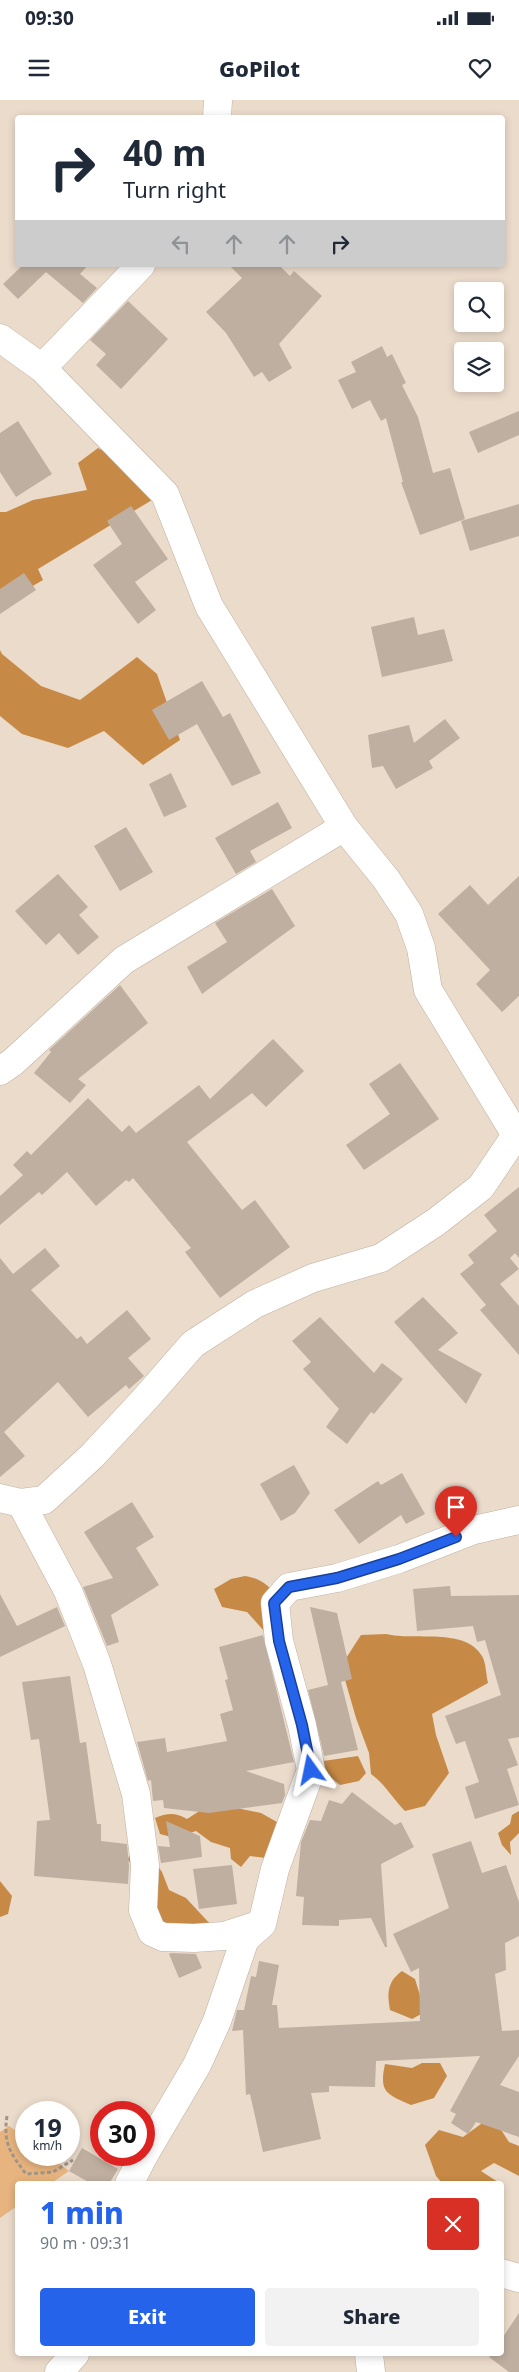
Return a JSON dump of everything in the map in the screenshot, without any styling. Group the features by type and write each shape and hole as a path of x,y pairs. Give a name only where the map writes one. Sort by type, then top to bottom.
{"street":[{"path":"217,115 218,100"},
{"path":"42,368 139,267"},
{"path":"0,338 42,368 165,494 209,606 344,827 386,879 409,914 420,948 428,990 518,1137 482,1187 381,1258 314,1278 255,1304 194,1344 92,1456 44,1500 10,1501"},
{"path":"0,1071 13,1062 124,960 344,827"},
{"path":"10,1501 68,1591 97,1664 136,1794 145,1865 143,1910 152,1932 163,1937 216,1936 262,1924"},
{"path":"155,2136 197,2065 217,2021 245,1939 262,1924 275,1869 311,1770 302,1725 279,1641 274,1603 289,1587 337,1578 399,1559 474,1530 519,1520"},
{"path":"131,2181 139,2166"},
{"path":"504,2274 519,2278"},
{"path":"59,2372 73,2356"},
{"path":"369,2356 370,2372"}],"path":[{"path":"7,2116 4,2134 11,2155 15,2160"},
{"path":"20,2166 26,2174 53,2172 63,2166"}],"shaded area":[{"path":"98,448 119,459 152,500 38,569 43,580 0,605 0,512 6,512 33,500 87,490 78,463"},
{"path":"0,650 2,654 41,686 80,700 137,657 157,674 180,740 143,765 104,731 68,748 22,734 0,716"},
{"path":"245,1576 255,1578 269,1587 279,1601 291,1626 284,1636 264,1631 247,1612 222,1607 214,1589 231,1579"},
{"path":"386,1634 452,1638 464,1641 474,1647 482,1656 488,1683 432,1714 436,1735 449,1773 425,1806 405,1811 381,1782 371,1774 369,1753 356,1718 341,1666 361,1635"},
{"path":"358,1756 366,1773 359,1781 340,1785 328,1775 323,1761"},
{"path":"212,1803 261,1813 284,1826 273,1859 250,1856 241,1867 231,1859 230,1848 211,1842 196,1831 175,1838 160,1834 155,1818 171,1814 187,1819"},
{"path":"519,1811 519,1833 510,1842 511,1855 502,1845 498,1833 510,1824 512,1815"},
{"path":"147,1851 162,1872 169,1890 186,1898 212,1926 177,1944 158,1913 138,1873 128,1860 130,1852"},
{"path":"0,1881 12,1896 8,1914 0,1917"},
{"path":"402,1971 415,1979 425,2012 412,2019 390,2010 389,1988 393,1979"},
{"path":"422,2063 440,2063 447,2076 434,2098 411,2105 390,2095 386,2091 383,2081 385,2064 412,2068"},
{"path":"492,2116 509,2142 519,2146 519,2176 494,2163 481,2171 496,2181 440,2181 436,2176 425,2145 439,2130 463,2137"},
{"path":"9,2126 15,2130 15,2166 62,2166 69,2171 54,2181 15,2181 15,2207 0,2218 0,2132"}],"building":[{"path":"21,267 86,267 80,274 97,288 83,303 46,272 18,299 3,284"},
{"path":"231,267 281,267 290,276 294,271 322,296 279,344 292,368 269,382 262,372 254,377 226,333 206,312 242,278"},
{"path":"128,301 168,339 121,389 96,365 106,354 90,340"},
{"path":"382,346 387,357 392,354 406,383 402,385 418,417 433,473 450,468 465,519 420,535 401,482 403,482 386,418 381,421 370,400 352,409 338,380 356,372 351,362"},
{"path":"519,411 519,435 478,453 469,432"},
{"path":"18,421 52,474 16,497 0,472 0,433"},
{"path":"519,504 519,536 470,551 461,521"},
{"path":"131,506 168,559 135,582 156,610 138,624 93,565 122,544 107,521"},
{"path":"24,573 36,590 0,614 0,589"},
{"path":"414,617 418,635 444,629 453,661 382,677 371,627"},
{"path":"202,681 223,717 230,713 261,773 232,786 197,724 169,740 152,710"},
{"path":"445,719 460,738 429,761 433,768 396,789 383,766 372,768 368,735 409,725 414,743"},
{"path":"171,773 187,807 164,817 149,784"},
{"path":"278,802 292,828 250,851 256,862 236,874 215,838"},
{"path":"126,827 153,872 120,891 94,846"},
{"path":"58,874 88,907 79,915 99,937 78,955 59,933 46,945 15,911"},
{"path":"519,876 519,996 502,1012 476,984 490,970 438,914 470,885 488,905"},
{"path":"272,889 295,926 202,994 187,967 227,942 215,923"},
{"path":"120,985 148,1023 78,1079 86,1085 70,1103 34,1073 51,1052 49,1050"},
{"path":"273,1039 304,1071 266,1107 252,1093 187,1142 242,1210 255,1200 290,1247 220,1298 185,1252 191,1248 133,1178 129,1182 126,1180 96,1206 67,1172 42,1195 39,1192 0,1225 0,1196 23,1175 13,1165 27,1151 31,1155 88,1098 122,1132 129,1125 136,1133 199,1085 210,1099"},
{"path":"400,1063 439,1119 364,1170 346,1145 390,1114 369,1084"},
{"path":"519,1187 519,1258 515,1253 510,1258 519,1269 500,1284 519,1306 519,1355 480,1310 486,1305 460,1274 474,1263 468,1255 497,1231 484,1215"},
{"path":"45,1248 60,1266 31,1290 77,1339 81,1336 87,1344 127,1310 151,1339 128,1358 144,1376 129,1389 126,1385 88,1417 58,1382 4,1432 25,1456 0,1477 0,1258 13,1274"},
{"path":"423,1297 458,1333 438,1350 482,1374 466,1404 394,1322"},
{"path":"320,1317 374,1373 382,1363 403,1379 374,1414 371,1412 347,1444 326,1427 339,1409 303,1369 311,1362 292,1341"},
{"path":"294,1465 310,1493 295,1513 281,1521 260,1484"},
{"path":"402,1473 425,1514 406,1524 401,1515 359,1544 334,1510 378,1481 381,1485"},
{"path":"132,1502 154,1537 136,1548 159,1585 111,1615 119,1642 107,1646 83,1587 113,1578 84,1532"},
{"path":"450,1586 451,1596 519,1595 519,1737 508,1739 518,1765 507,1769 519,1805 475,1819 465,1787 479,1782 465,1741 456,1744 445,1716 501,1695 485,1640 477,1642 473,1626 417,1631 413,1589"},
{"path":"0,1594 17,1626 57,1607 65,1626 0,1657"},
{"path":"310,1607 337,1613 352,1679 341,1682 358,1750 324,1756 308,1690 328,1685"},
{"path":"263,1635 294,1762 246,1771 284,1784 285,1795 282,1803 209,1813 164,1808 163,1800 153,1801 151,1780 148,1781 137,1742 165,1738 167,1752 227,1741 220,1714 233,1710 225,1680 228,1679 219,1647"},
{"path":"70,1676 80,1743 86,1742 97,1824 101,1824 101,1841 127,1844 128,1884 34,1876 37,1821 50,1820 39,1739 31,1740 22,1682"},
{"path":"352,1792 395,1825 401,1822 414,1847 381,1864 387,1947 385,1947 371,1918 339,1920 339,1926 302,1925 304,1897 296,1896 301,1842 310,1820 321,1821 329,1800 342,1804"},
{"path":"166,1821 200,1836 202,1857 161,1863 158,1846 170,1847"},
{"path":"471,1841 482,1873 506,1865 519,1902 519,1936 505,1943 506,1970 495,1974 502,2031 519,2030 519,2056 500,2085 519,2092 519,2137 476,2122 468,2134 451,2123 456,2114 450,2111 480,2056 376,2061 375,2087 329,2086 329,2092 311,2093 321,2139 263,2152 250,2094 246,2095 243,2030 232,2031 237,2010 244,2010 251,1976 256,1977 259,1961 279,1965 272,2005 277,2005 279,2028 420,2021 419,1968 411,1972 393,1934 449,1908 432,1854"},
{"path":"232,1865 237,1904 199,1909 193,1869"},
{"path":"169,1954 196,1954 202,1968 179,1978"},
{"path":"82,2148 90,2153 90,2166 113,2166 118,2169 111,2181 87,2181 69,2171 72,2166 80,2166 80,2152"},
{"path":"519,2313 519,2372 509,2372 489,2357 504,2356 504,2336"}],"route":[{"path":"311,1770 302,1725 279,1641 274,1603 289,1587 337,1578 399,1559 456,1537"}]}
